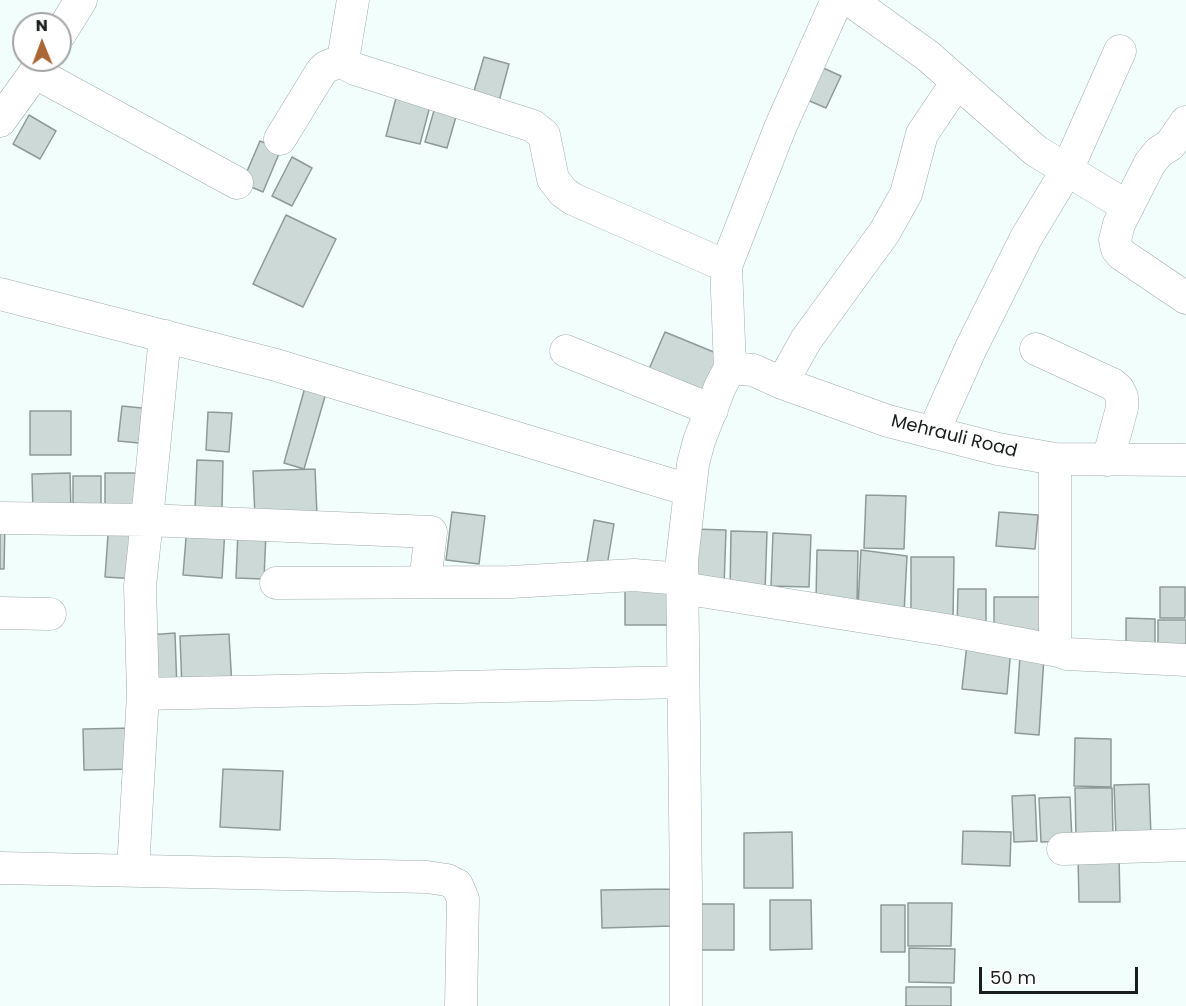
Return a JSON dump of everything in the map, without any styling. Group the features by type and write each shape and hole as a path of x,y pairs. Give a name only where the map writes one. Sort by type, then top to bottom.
{"street":[{"path":"72,15 81,0"},
{"path":"353,0 345,59 348,65 533,126 544,135 553,179 563,192 573,199 726,266"},
{"path":"686,1006 682,560 689,490 695,452 720,387 730,368 726,266 780,128 837,0"},
{"path":"850,0 928,56 1036,151 1128,207"},
{"path":"933,433 971,348 1021,248 1067,170 1120,51"},
{"path":"280,139 309,94 316,78 326,67 345,59"},
{"path":"0,121 36,72"},
{"path":"48,72 237,183"},
{"path":"782,383 806,340 884,233 906,194 922,134 957,82"},
{"path":"1186,122 1170,145 1154,157 1119,224 1115,240 1121,254 1186,298"},
{"path":"0,294 276,365 689,490"},
{"path":"133,870 143,694 140,586 165,336"},
{"path":"1036,349 1112,384 1118,390 1122,397 1122,408 1108,460"},
{"path":"566,351 712,410"},
{"name":"Mehrauli Road","path":"730,368 753,370 782,383 888,421 998,449 1055,459 1186,460"},
{"path":"1055,459 1055,643 1059,651"},
{"path":"0,518 147,520 430,532 425,582"},
{"path":"276,583 511,582 634,575 946,630 1067,654 1186,660"},
{"path":"0,613 50,614"},
{"path":"143,694 683,682"},
{"path":"1063,849 1186,845"},
{"path":"0,867 427,877 447,880 458,885 463,899 461,1006"}],"building":[{"path":"484,57 509,64 498,105 472,98"},
{"path":"812,63 841,76 826,108 798,96"},
{"path":"396,98 430,106 420,144 386,136"},
{"path":"435,107 457,113 447,148 425,142"},
{"path":"29,115 56,131 40,159 13,144"},
{"path":"260,141 281,149 263,192 242,183"},
{"path":"292,157 312,168 292,206 272,196"},
{"path":"286,215 336,239 303,307 253,284"},
{"path":"665,332 721,355 702,399 646,376"},
{"path":"307,380 328,386 304,469 284,463"},
{"path":"122,406 152,409 149,444 118,441"},
{"path":"30,411 71,411 71,455 30,455"},
{"path":"208,412 232,413 229,452 206,450"},
{"path":"197,460 223,461 222,509 195,508"},
{"path":"315,469 317,515 255,517 253,471"},
{"path":"70,473 71,512 33,512 32,474"},
{"path":"105,473 142,473 141,513 105,513"},
{"path":"73,476 101,476 101,512 73,512"},
{"path":"866,495 906,496 904,549 864,548"},
{"path":"452,512 485,516 479,564 446,560"},
{"path":"999,512 1038,515 1035,549 996,546"},
{"path":"594,520 614,524 606,572 586,568"},
{"path":"109,521 142,523 138,579 105,577"},
{"path":"0,523 5,523 4,569 0,569"},
{"path":"187,526 225,529 222,578 183,575"},
{"path":"693,529 726,530 724,587 691,587"},
{"path":"238,531 266,532 264,579 236,578"},
{"path":"731,531 767,532 765,592 730,591"},
{"path":"773,533 811,535 809,587 771,586"},
{"path":"817,550 858,551 857,602 816,601"},
{"path":"861,550 907,556 904,614 858,606"},
{"path":"911,557 954,557 953,620 911,620"},
{"path":"625,585 674,585 674,625 625,625"},
{"path":"1160,587 1185,587 1185,618 1160,618"},
{"path":"958,589 986,589 986,631 957,631"},
{"path":"994,597 1041,597 1041,632 994,631"},
{"path":"1126,618 1155,619 1155,649 1126,649"},
{"path":"1158,620 1186,620 1186,651 1158,651"},
{"path":"175,633 177,690 151,690 149,635"},
{"path":"229,634 232,687 182,690 180,636"},
{"path":"967,644 1011,648 1007,694 962,689"},
{"path":"1020,656 1044,657 1039,735 1015,733"},
{"path":"135,728 136,769 84,770 83,729"},
{"path":"1075,738 1111,739 1111,787 1074,786"},
{"path":"223,769 283,771 280,830 220,827"},
{"path":"1149,784 1151,836 1116,837 1114,785"},
{"path":"1075,788 1112,788 1113,837 1076,838"},
{"path":"1035,795 1037,841 1014,842 1012,796"},
{"path":"1070,797 1072,841 1041,842 1039,798"},
{"path":"963,831 1011,832 1010,866 962,864"},
{"path":"792,832 793,888 744,888 744,833"},
{"path":"1119,856 1120,902 1079,902 1078,857"},
{"path":"671,889 672,926 602,928 601,890"},
{"path":"770,900 811,900 812,949 770,950"},
{"path":"908,903 952,903 951,946 908,946"},
{"path":"697,904 734,904 734,950 697,950"},
{"path":"881,905 905,905 905,952 881,952"},
{"path":"909,948 955,949 954,983 909,982"},
{"path":"906,987 951,987 951,1006 906,1006"}]}
